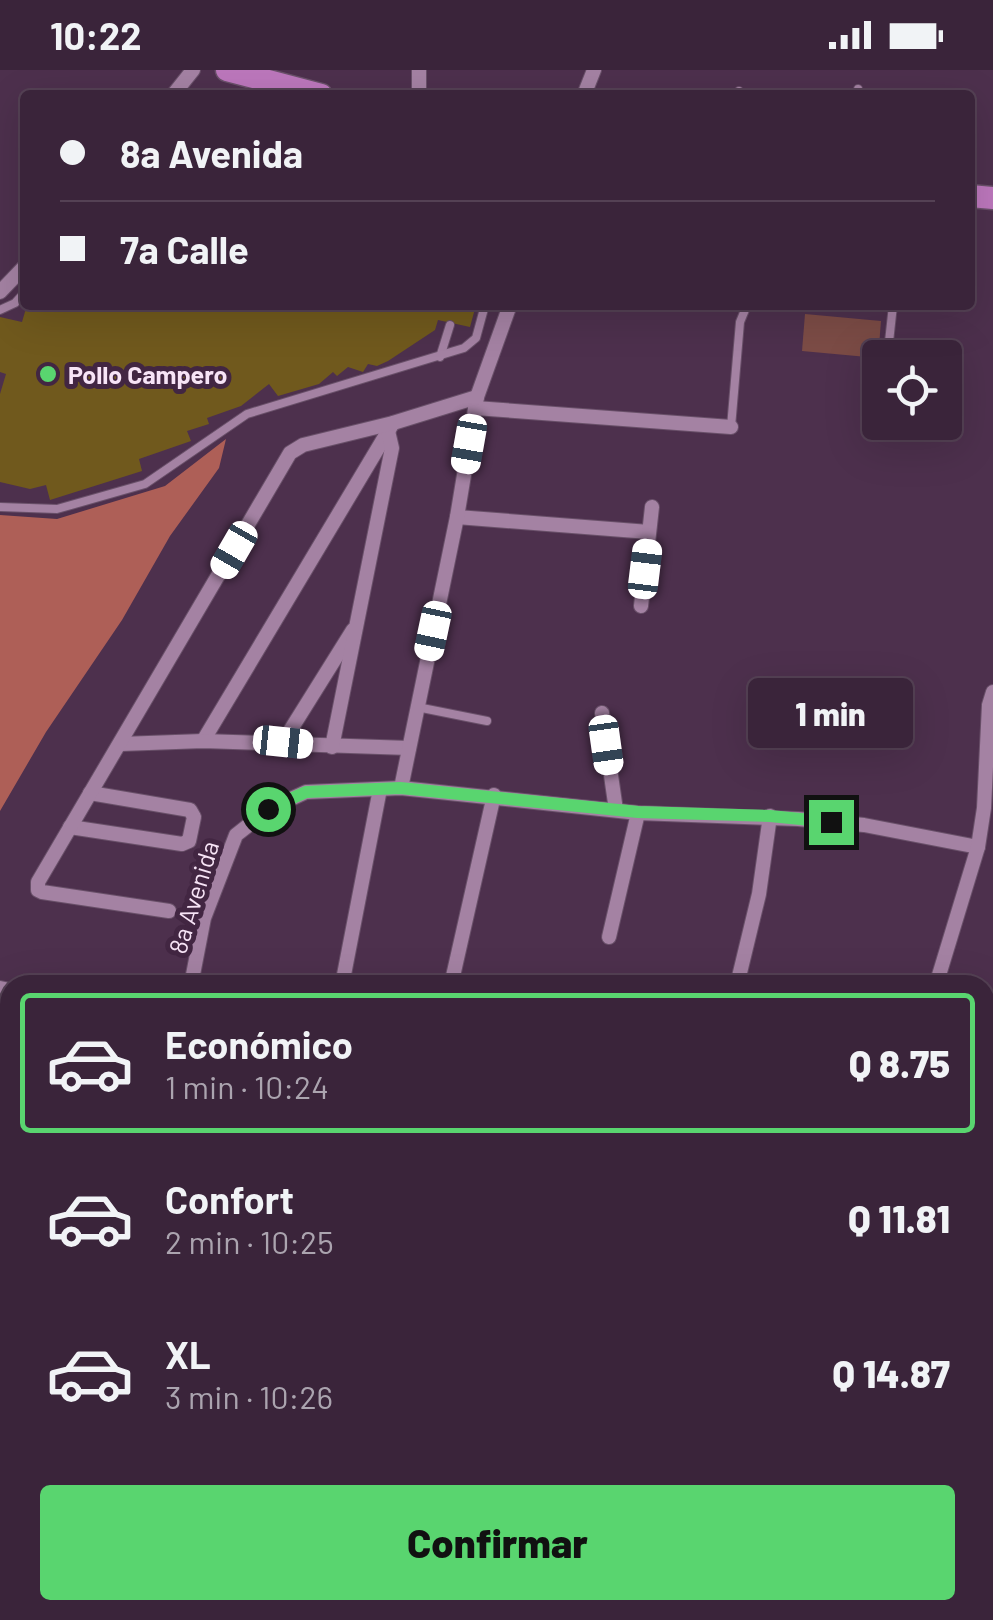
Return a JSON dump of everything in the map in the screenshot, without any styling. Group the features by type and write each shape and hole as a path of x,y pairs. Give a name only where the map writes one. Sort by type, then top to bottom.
{"main road":[{"path":"227,70 267,75 308,90"}],"street":[{"path":"176,90 193,70"},
{"path":"0,292 20,271"},
{"path":"400,788 457,517 476,402 508,310"},
{"path":"169,911 38,890 38,882 290,453 303,445 391,427 476,402 731,427"},
{"path":"283,742 342,661 359,620 392,448 391,427"},
{"path":"204,741 391,427"},
{"path":"641,606 652,507"},
{"path":"457,517 650,532"},
{"path":"332,748 342,661"},
{"path":"939,975 978,847 989,776 993,692"},
{"path":"602,713 616,810"},
{"path":"121,744 283,742 332,748 408,748"},
{"name":"8a Avenida","path":"193,975 204,918 236,835 268,809 306,792 400,788 638,812 770,816 864,826 978,847"},
{"path":"344,975 380,789"},
{"path":"70,827 190,842 194,817 190,810 90,793"},
{"path":"453,975 494,795"},
{"path":"609,937 638,812"},
{"path":"740,975 759,894 770,816"}],"lane":[{"path":"0,507 57,509 144,484 247,414 471,344 484,310"},
{"path":"731,427 740,322 745,310"},
{"path":"889,340 892,310"},
{"path":"440,356 450,326"},
{"path":"417,707 486,721"}],"shaded area":[{"path":"805,314 881,321 879,340 862,340 862,357 802,351"},
{"path":"226,439 219,468 170,536 122,620 46,732 0,811 0,515 57,519 165,486"}],"building":[{"path":"26,310 475,310 470,327 438,320 435,330 388,361 377,366 368,364 363,372 348,367 337,376 333,372 319,384 278,396 269,384 241,406 207,418 209,424 187,431 191,441 139,459 142,471 50,500 46,485 30,489 0,482 0,394 6,374 0,372 0,317 22,322"}],"place":[{"name":"Pollo Campero","path":"48,374"}],"route":[{"path":"268,809 306,792 400,788 638,812 831,822"}]}
